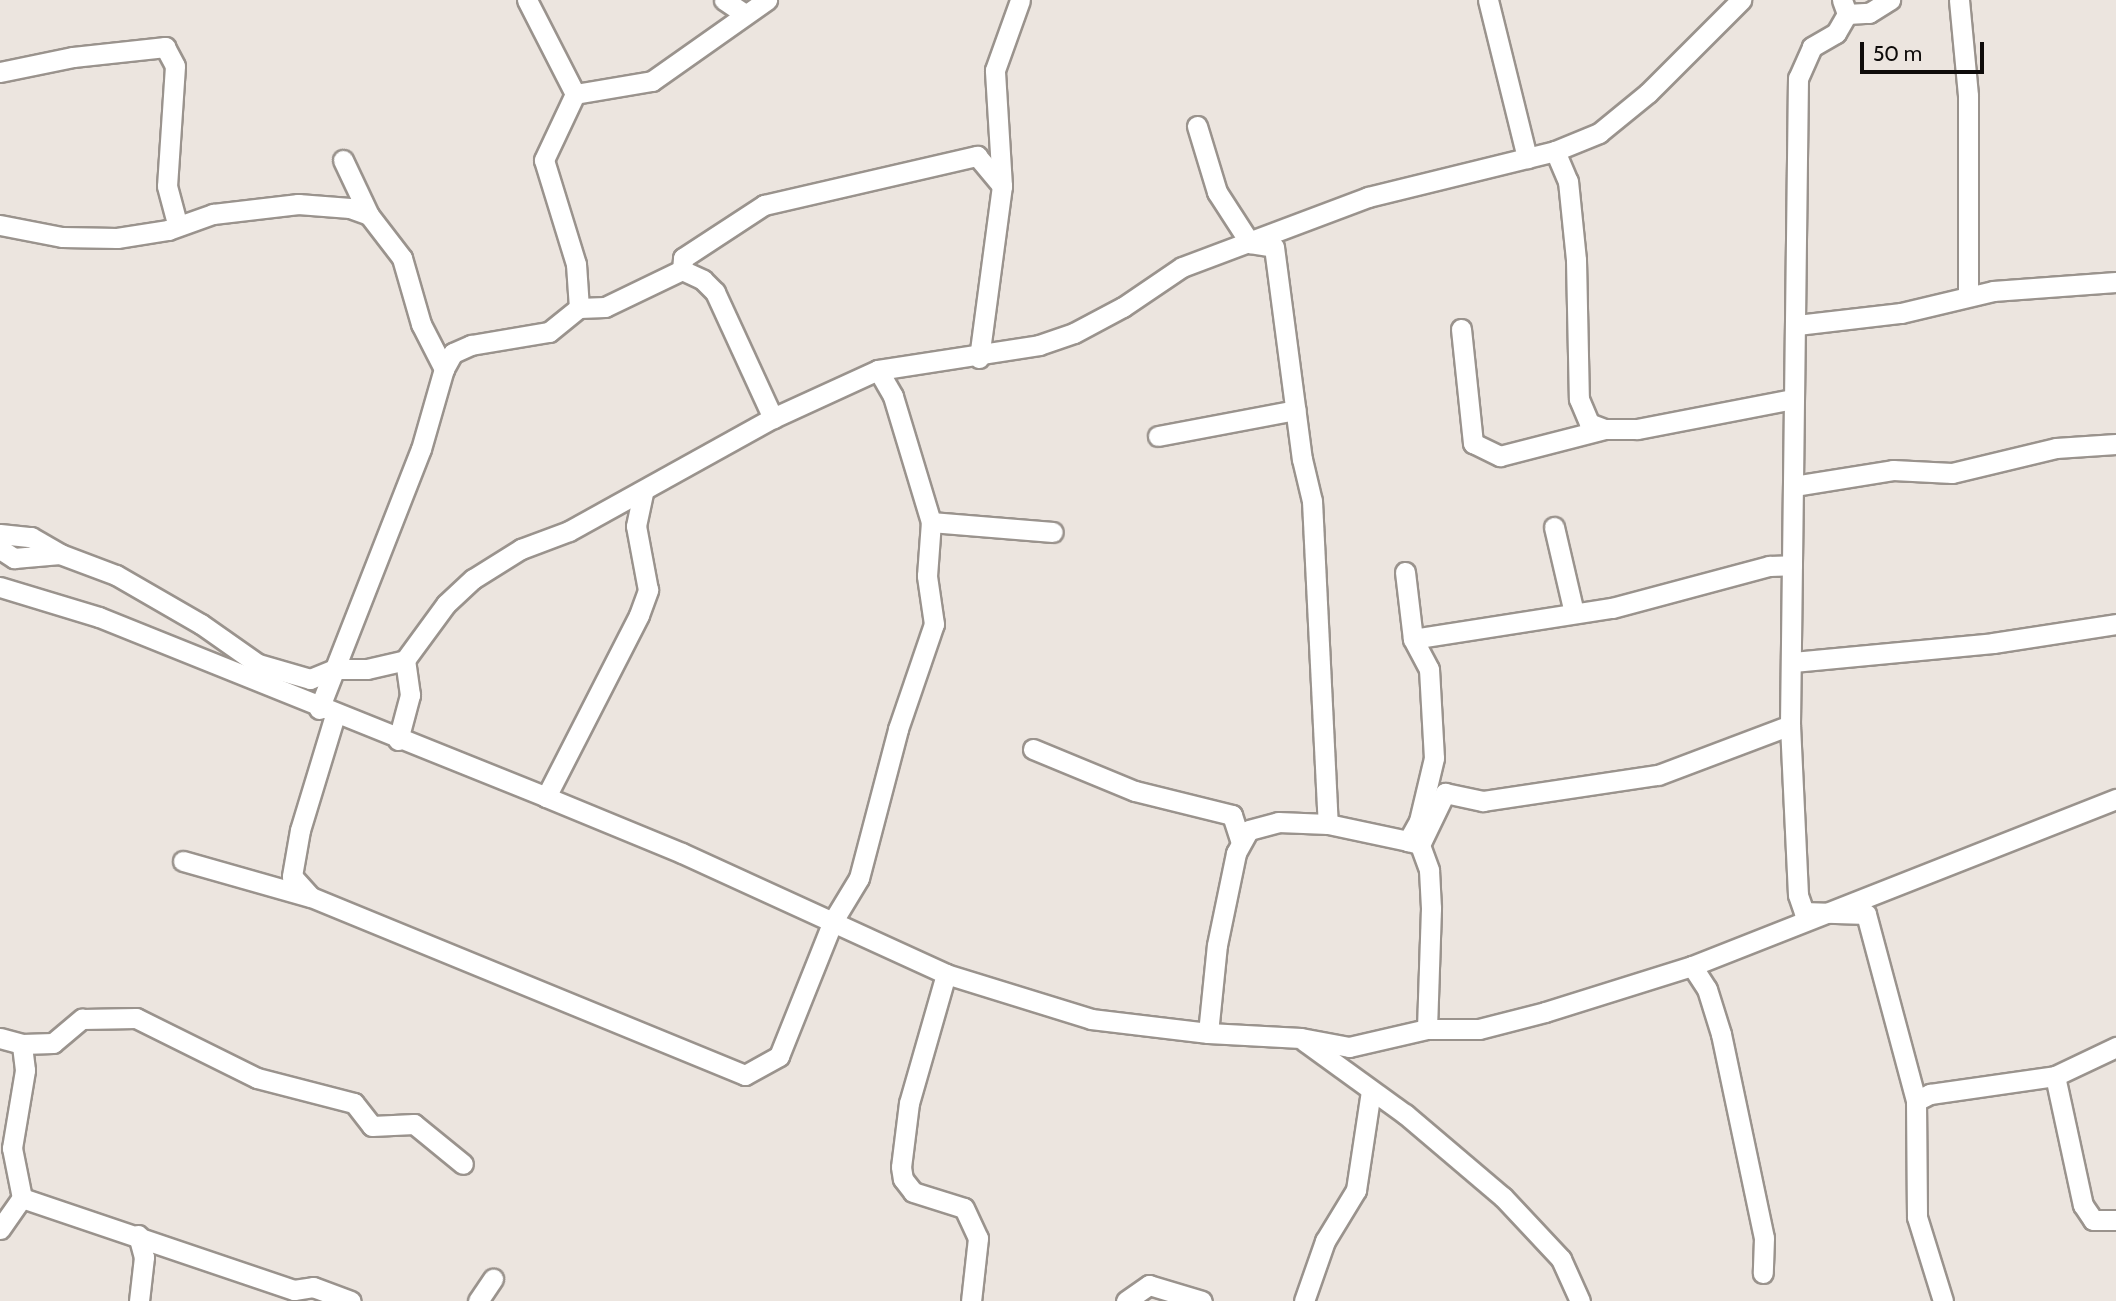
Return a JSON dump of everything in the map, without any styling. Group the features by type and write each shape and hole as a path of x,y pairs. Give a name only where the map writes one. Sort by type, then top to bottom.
{"street":[{"path":"527,0 575,94"},
{"path":"724,0 743,13"},
{"path":"575,94 652,81 743,13 767,0"},
{"path":"979,358 1002,186 995,70 1020,0"},
{"path":"1488,0 1527,158"},
{"path":"0,534 31,537 60,554 116,575 201,624 258,664 310,679 335,669 367,669 405,660 446,604 472,579 521,549 569,531 614,502 643,494 773,418 878,370 924,361 979,358 1074,333 1182,267 1368,197 1555,151 1599,133 1648,93 1741,0"},
{"path":"1890,0 1869,13 1844,7 1836,33 1812,47 1798,78 1797,325 1793,399 1793,662 1790,724 1798,895 1804,912 1819,915 1866,914 1916,1101 1917,1217 1943,1301"},
{"path":"1959,0 1968,96 1968,296"},
{"path":"0,72 73,57 165,47 175,66 167,186 177,224"},
{"path":"575,94 544,160 576,264 579,308"},
{"path":"1197,126 1217,192 1250,243 1274,247 1296,410 1312,500 1328,824"},
{"path":"1555,151 1568,181 1576,260 1579,399 1589,423 1605,429"},
{"path":"682,270 682,258 764,205 977,156 1002,186"},
{"path":"343,160 369,215 402,258 421,324 444,369"},
{"path":"0,225 62,237 117,238 167,230 177,224 213,214 299,204 350,208 369,215"},
{"path":"311,897 292,876 335,669 421,449 444,369 453,353 471,345 549,332 579,308 605,307 682,270"},
{"path":"682,270 704,280 715,292 773,418"},
{"path":"1797,325 1902,313 1968,296 2116,282"},
{"path":"1461,329 1473,443 1500,456 1605,429 1637,429 1793,399"},
{"path":"183,861 311,897 745,1075 779,1056 833,921 859,878 898,729 934,624 928,576 931,522 893,396 878,370"},
{"path":"1158,436 1296,410"},
{"path":"1794,486 1882,471 1952,473 2056,448 2116,444"},
{"path":"546,797 644,603 646,565 636,526 643,494"},
{"path":"931,522 1053,533"},
{"path":"1554,527 1574,613"},
{"path":"0,549 14,558 60,554"},
{"path":"1413,639 1667,595 1769,566 1792,565"},
{"path":"1405,572 1413,639 1429,669 1434,758 1414,843 1429,870 1431,908 1427,1029"},
{"path":"0,587 99,618 327,712 546,797 833,921 946,974 1091,1019 1208,1033 1301,1038 1349,1047 1427,1029 1479,1029 1692,967 2116,799"},
{"path":"1793,662 1993,643 2116,624"},
{"path":"398,740 411,695 405,660"},
{"path":"243,678 258,664"},
{"path":"1414,843 1445,793 1483,801 1657,775 1790,724"},
{"path":"1034,749 1135,791 1262,824 1328,824 1414,843"},
{"path":"1208,1033 1217,945 1240,840 1232,815"},
{"path":"1240,840 1262,824"},
{"path":"1692,967 1707,989 1721,1034 1763,1238 1763,1273"},
{"path":"946,974 909,1103 901,1167 903,1179 913,1192 964,1208 978,1238 971,1301"},
{"path":"0,1038 22,1044 53,1043 82,1019 136,1018 257,1078 354,1103 372,1126 414,1124 463,1164"},
{"path":"1301,1038 1405,1114 1503,1197 1561,1259 1580,1301"},
{"path":"22,1044 24,1070 6,1150 22,1198"},
{"path":"1916,1101 1930,1094 2055,1076 2116,1047"},
{"path":"2055,1076 2083,1205 2093,1220 2116,1220"},
{"path":"1304,1301 1325,1241 1356,1189 1371,1091"},
{"path":"0,1229 22,1198"},
{"path":"22,1198 138,1235 294,1296 313,1287 351,1301"},
{"path":"138,1235 144,1257 139,1301"},
{"path":"144,1257 160,1243"},
{"path":"478,1301 493,1279"},
{"path":"1126,1301 1149,1285 1202,1301"}]}
